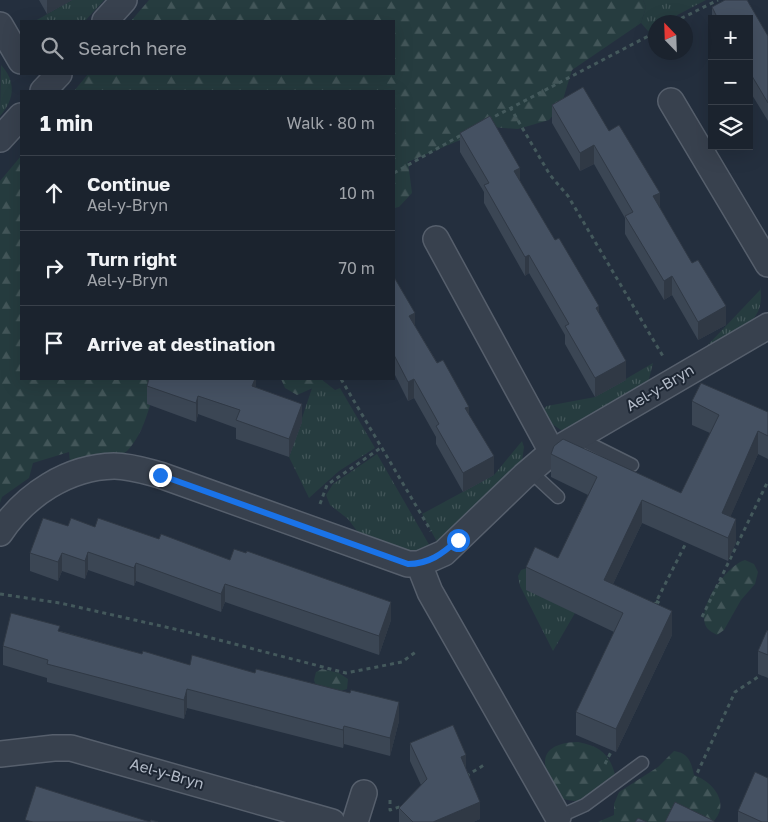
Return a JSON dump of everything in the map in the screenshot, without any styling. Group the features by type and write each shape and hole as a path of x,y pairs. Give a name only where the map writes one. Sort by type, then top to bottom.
{"street":[{"path":"106,20 124,0"},
{"path":"0,25 20,59"},
{"path":"671,101 768,264"},
{"path":"0,139 20,117"},
{"path":"436,239 552,452"},
{"name":"Ael-y-Bryn","path":"419,564 444,553 552,452 768,326"},
{"path":"0,534 25,503 53,484 84,470 115,466 160,475 408,564 419,564 430,592 558,817"},
{"name":"Ael-y-Bryn","path":"0,754 54,748 79,750 332,822"},
{"path":"355,822 364,793"}],"lane":[{"path":"578,438 632,464"},
{"path":"530,471 558,497"},
{"path":"558,817 585,805 642,763"}],"path":[{"path":"688,15 718,0"},
{"path":"485,121 648,36"},
{"path":"510,107 550,175 568,196 676,378"},
{"path":"395,172 469,131"},
{"path":"342,380 444,553"},
{"path":"319,505 327,485 382,447"},
{"path":"702,617 768,481"},
{"path":"653,608 686,543"},
{"path":"0,594 60,603 192,633 346,673 402,662 416,651"},
{"path":"656,601 661,604"},
{"path":"694,780 734,692 761,675"},
{"path":"466,776 484,765"},
{"path":"364,793 390,800 390,810 408,803"}],"green space":[{"path":"72,0 104,0 86,20 37,20"},
{"path":"149,0 643,0 646,7 641,23 572,70 561,106 549,120 518,129 491,127 408,162 412,193 399,207 395,208 395,90 75,90 87,75 395,75 395,20 132,20"},
{"path":"643,0 706,0 677,15 648,15 648,31 641,23 646,7"},
{"path":"1,65 10,78 12,91 8,104 0,116"},
{"path":"20,157 20,380 158,380 139,435 125,453 116,457 100,478 91,482 75,483 71,474 69,452 33,463 29,478 2,497 0,503 0,181"},
{"path":"760,286 761,299 759,310 753,319 736,333 704,349 760,290"},
{"path":"653,363 648,383 571,428 561,430 552,424 542,410 547,406 595,397"},
{"path":"281,380 323,380 322,384 297,395 285,388"},
{"path":"315,380 322,380 335,390 340,388 375,448 339,471 309,498 289,457"},
{"path":"522,441 524,447 522,461 449,533 437,542 422,514 494,475"},
{"path":"377,454 431,548 417,556 366,543 348,519 330,505 326,495 333,484"},
{"path":"745,560 754,564 758,572 755,584 741,600 724,630 717,635 707,628 704,620 705,610 714,589 722,579 730,570"},
{"path":"527,568 575,613 553,651 520,586 518,576 521,570"},
{"path":"322,669 339,673 348,679 347,689 335,693 317,689 314,680 316,672"},
{"path":"578,742 588,744 602,752 614,770 618,788 598,800 579,802 563,799 555,789 546,770 545,761 547,754 553,748 563,744"},
{"path":"674,751 686,756 694,775 708,783 717,794 720,808 713,822 598,822 614,815 614,804 619,792 658,767"}],"building":[{"path":"725,0 747,0 768,36 768,103 753,78 753,15 716,15 712,7"},
{"path":"583,87 609,131 619,125 660,193 653,196 692,263 698,260 726,306 698,322 672,276 664,281 625,216 633,212 594,145 580,153 552,105"},
{"path":"490,116 520,168 514,171 555,240 559,238 599,306 596,308 626,361 595,378 565,326 569,324 529,255 525,257 484,185 489,183 460,133"},
{"path":"395,279 415,313 409,316 437,363 443,360 469,407 465,408 494,456 463,473 436,426 439,424 414,379 408,382 395,357"},
{"path":"149,380 255,380 252,386 302,404 289,439 236,420 240,410 198,396 196,403 147,386"},
{"path":"701,383 768,412 768,436 758,431 722,513 736,519 728,538 642,500 604,580 672,611 616,729 576,712 623,613 526,567 535,547 558,558 597,477 551,454 554,446 563,439 681,493 719,415 692,401"},
{"path":"43,518 68,526 71,518 95,527 98,518 159,539 161,534 230,560 234,549 246,553 247,551 391,602 379,636 225,584 221,594 136,563 134,568 88,552 85,561 62,553 58,562 30,553"},
{"path":"11,613 60,626 58,631 142,654 143,651 190,665 192,655 255,673 256,669 350,693 351,690 399,702 390,738 344,726 343,730 187,689 184,700 47,664 48,660 3,646"},
{"path":"768,631 768,655 758,651"},
{"path":"453,725 466,755 461,757 480,802 433,822 413,822 399,808 427,779 410,743"},
{"path":"755,772 768,778 768,822 762,822 738,811"},
{"path":"36,786 150,822 33,822 25,820"},
{"path":"675,802 714,821 714,822 665,822"},
{"path":"638,818 647,822 635,822"}],"route":[{"path":"160,475 408,564 426,562 444,553 458,540"}]}
